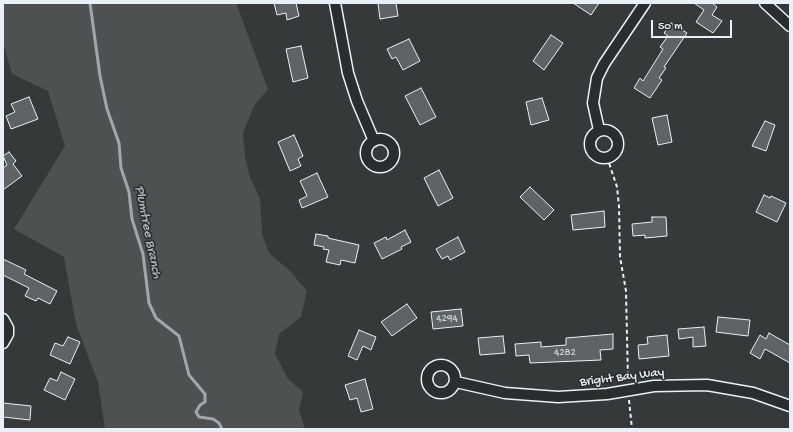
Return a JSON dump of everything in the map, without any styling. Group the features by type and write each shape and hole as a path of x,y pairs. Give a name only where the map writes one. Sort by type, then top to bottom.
{"street":[{"path":"335,3 348,73 357,101 374,141"},
{"path":"599,130 593,103 597,78 604,64 645,3"},
{"path":"765,3 790,26"},
{"path":"599,130 612,132 616,137 618,144 613,155 599,157 591,149 590,142 593,135 599,130"},
{"path":"3,319 8,328 8,334 3,343"},
{"name":"Bright Bay Way","path":"456,382 505,392 558,397 678,385 707,385 753,393 790,406"}],"path":[{"path":"607,157 617,187 620,206 620,257 624,272 628,320 628,390 632,429"}],"shaded area":[{"path":"3,3 236,3 268,89 254,106 243,133 245,157 250,177 260,199 262,234 269,253 289,270 307,291 301,317 279,334 275,354 288,379 303,392 299,410 305,429 105,429 98,382 76,324 64,257 14,229 65,146 48,91 12,74 3,43"}],"building":[{"path":"274,3 296,3 299,16 287,20 286,13 277,15"},
{"path":"378,3 396,3 398,16 380,19"},
{"path":"573,3 599,3 591,15"},
{"path":"694,3 712,3 717,7 712,15 722,21 713,33 696,22 704,10"},
{"path":"671,23 687,33 664,67 666,68 659,78 662,80 650,98 634,88 640,78 643,81 663,49 660,47 668,36 664,33"},
{"path":"551,35 563,43 544,70 533,61"},
{"path":"409,39 420,61 403,70 396,57 392,59 387,49"},
{"path":"301,46 308,78 293,82 286,49"},
{"path":"421,88 436,117 420,125 405,96"},
{"path":"29,97 38,119 11,129 6,116 15,112 11,104"},
{"path":"542,98 549,120 531,125 526,102"},
{"path":"667,115 672,142 658,145 652,118"},
{"path":"765,121 775,125 766,151 752,146"},
{"path":"294,135 303,156 298,159 301,166 290,171 278,142"},
{"path":"9,152 16,161 13,164 22,176 3,190 3,168 7,165 3,156"},
{"path":"439,170 453,198 438,206 424,178"},
{"path":"317,173 328,197 302,208 299,200 307,196 300,181"},
{"path":"530,187 554,210 544,220 520,197"},
{"path":"764,195 770,198 771,196 786,203 777,222 756,212"},
{"path":"604,211 605,227 573,230 571,215"},
{"path":"652,217 666,217 667,236 645,238 645,235 633,236 632,224 652,222"},
{"path":"405,230 411,242 401,247 402,249 382,259 374,243 386,237 387,240"},
{"path":"316,234 359,245 355,263 341,260 340,265 326,262 329,250 323,249 324,247 314,245"},
{"path":"458,237 465,252 450,260 448,256 442,259 436,249"},
{"path":"3,259 26,270 24,274 57,291 50,304 38,298 36,301 25,296 29,288 3,275"},
{"path":"407,304 417,318 392,336 381,322"},
{"path":"461,309 463,326 433,329 431,312"},
{"path":"718,317 750,320 748,336 716,332"},
{"path":"704,327 706,346 693,347 693,337 679,339 678,329"},
{"path":"359,330 376,337 371,350 363,346 357,360 348,356"},
{"path":"769,333 790,345 790,363 765,349 760,359 750,353 760,335 766,339"},
{"path":"613,334 613,349 600,350 601,360 530,363 529,355 516,356 515,344 541,342 541,347 566,345 566,338"},
{"path":"667,335 669,356 639,359 638,345 648,344 647,337"},
{"path":"503,336 505,353 480,355 478,338"},
{"path":"68,337 80,342 70,364 50,355 55,343 63,346"},
{"path":"61,372 75,379 65,400 44,390 50,378 57,381"},
{"path":"365,379 373,409 361,412 357,398 350,400 345,385"},
{"path":"3,403 31,406 30,420 3,417"}],"waterway":[{"name":"Plumtree Branch","path":"90,3 100,76 107,109 119,143 121,168 129,192 132,219 143,254 149,303 156,318 179,336 189,375 205,394 205,402 200,405 196,412 199,417 213,419 219,423 222,429"}]}
